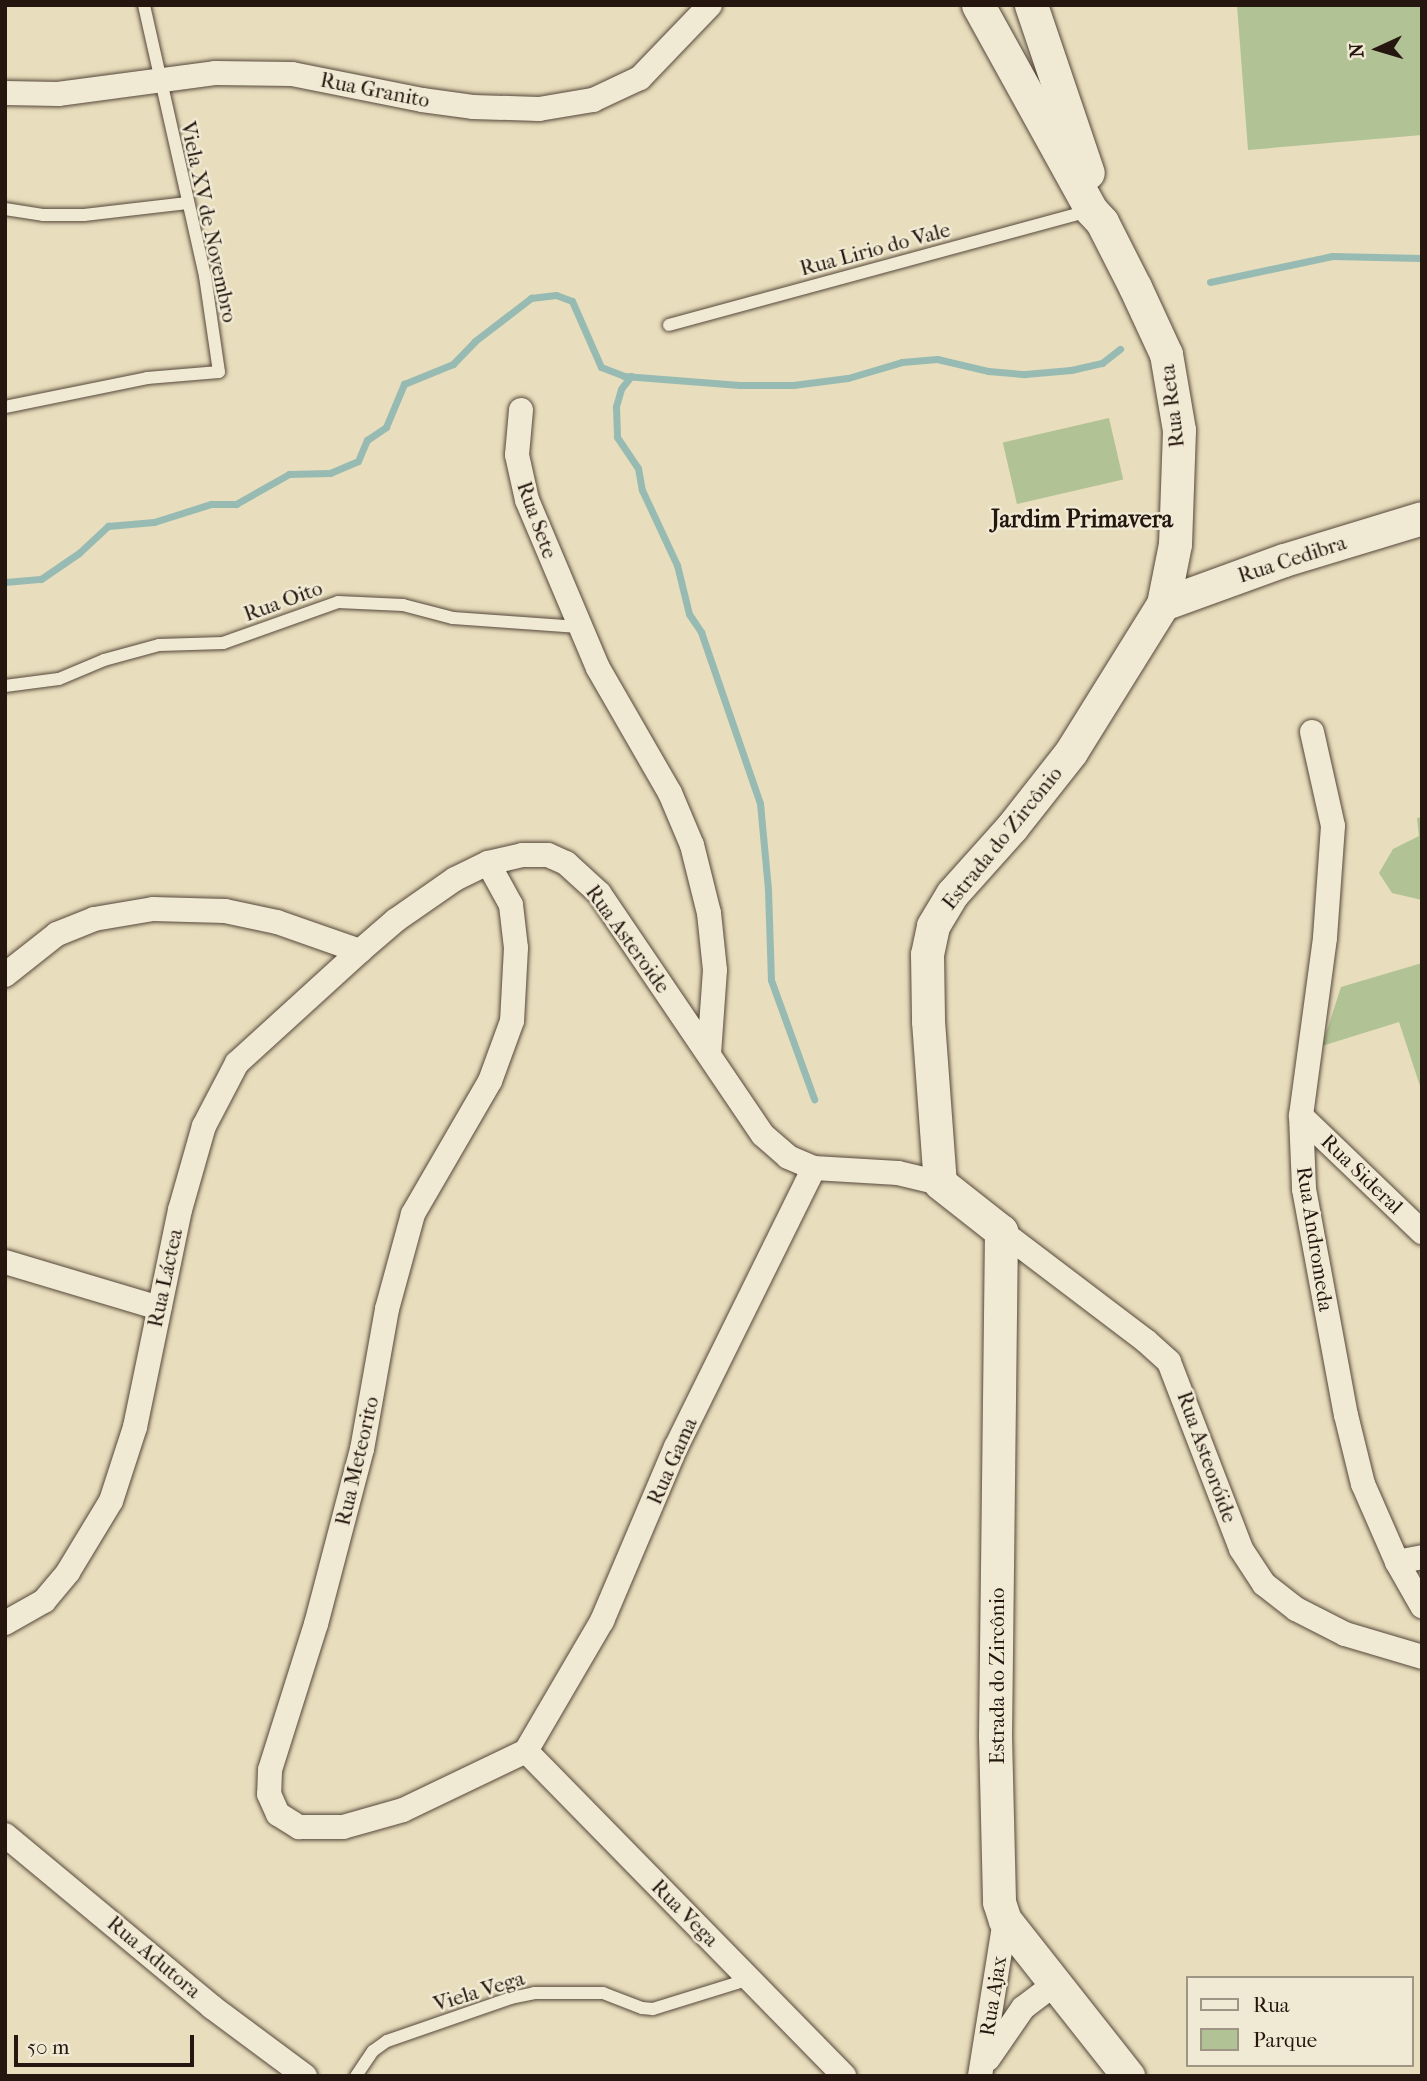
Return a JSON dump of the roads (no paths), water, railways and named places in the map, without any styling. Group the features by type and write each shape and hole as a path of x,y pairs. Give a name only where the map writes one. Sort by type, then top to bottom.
{"street":[{"name":"Rua Granito","path":"5,93 58,94 215,73 292,74 422,100 473,107 538,109 593,100 640,78 710,5"},
{"name":"Rua Reta","path":"978,5 1097,216 1166,354 1180,430 1175,544 1163,604"},
{"name":"Rua Reta","path":"1031,5 1100,206 1097,216"},
{"name":"Rua Sete","path":"521,410 517,455 524,489 598,668 670,793 692,845 709,913 715,970 709,1053"},
{"name":"Rua Cedibra","path":"1163,604 1284,560 1422,518"},
{"name":"Estrada do Zircônio","path":"940,1183 928,1021 927,954 933,926 952,894 1012,827 1071,752 1163,604"},
{"name":"Rua Andromeda","path":"1312,732 1333,826 1325,938 1301,1116 1304,1189 1346,1415 1363,1484 1397,1562 1422,1606"},
{"name":"Rua Asteroide","path":"360,951 396,920 455,879 488,863 522,855 548,855 566,863 599,893 764,1135 788,1157 814,1168 898,1173 940,1183 1001,1231"},
{"name":"Rua Meteorito","path":"488,863 511,905 516,948 512,1021 490,1081 413,1214 387,1310 362,1449 316,1624 270,1770 270,1794 278,1814 299,1827 343,1827 403,1811 526,1751"},
{"path":"5,975 57,933 94,919 153,909 238,914 277,922 360,951"},
{"name":"Rua Láctea","path":"5,1623 44,1601 68,1572 111,1501 135,1427 180,1210 204,1126 237,1063 360,951"},
{"name":"Rua Sideral","path":"1301,1116 1422,1232"},
{"name":"Rua Gama","path":"526,1751 602,1621 676,1447 814,1168"},
{"name":"Estrada do Zircônio","path":"1001,1231 995,1736 998,1881 1004,1920"},
{"name":"Rua Asteoróide","path":"1001,1231 1170,1362 1241,1549 1264,1584 1296,1609 1345,1634 1422,1657"},
{"path":"5,1262 159,1308"},
{"path":"1397,1562 1422,1556"},
{"name":"Rua Vega","path":"526,1751 844,2076"},
{"name":"Rua Adutora","path":"5,1835 212,2007 305,2076"},
{"path":"1004,1920 1128,2076"},
{"name":"Rua Ajax","path":"980,2074 1004,1920"},
{"name":"Rua Ajax","path":"980,2074 1002,2034 1023,2008 1056,1983"}],"lane":[{"name":"Viela XV de Novembro","path":"5,407 147,378 219,372 205,276 144,5"},
{"path":"5,209 43,215 84,215 187,203"},
{"name":"Rua Lirio do Vale","path":"669,326 1097,216"},
{"name":"Rua Oito","path":"5,686 59,679 104,660 159,645 223,643 338,602 403,605 453,618 579,627"},
{"name":"Viela Vega","path":"356,2076 373,2050 387,2041 511,1998 534,1993 604,1993 642,2008 653,2009 750,1979"}],"waterway":[{"path":"1210,282 1332,256 1422,258"},
{"path":"5,582 41,579 79,553 108,526 154,522 211,504 236,504 289,474 330,473 358,461 367,440 386,427 404,384 453,364 475,341 531,298 556,295 572,301 601,367 624,376 740,385 793,385 848,378 902,362 937,359 988,371 1025,374 1071,370 1102,363 1120,349"},
{"path":"631,376 621,389 616,407 617,437 638,468 642,490 677,565 689,614 701,632 760,803 768,890 771,980 814,1099"}],"district":[{"name":"Jardim Primavera","path":"1082,520"}]}
